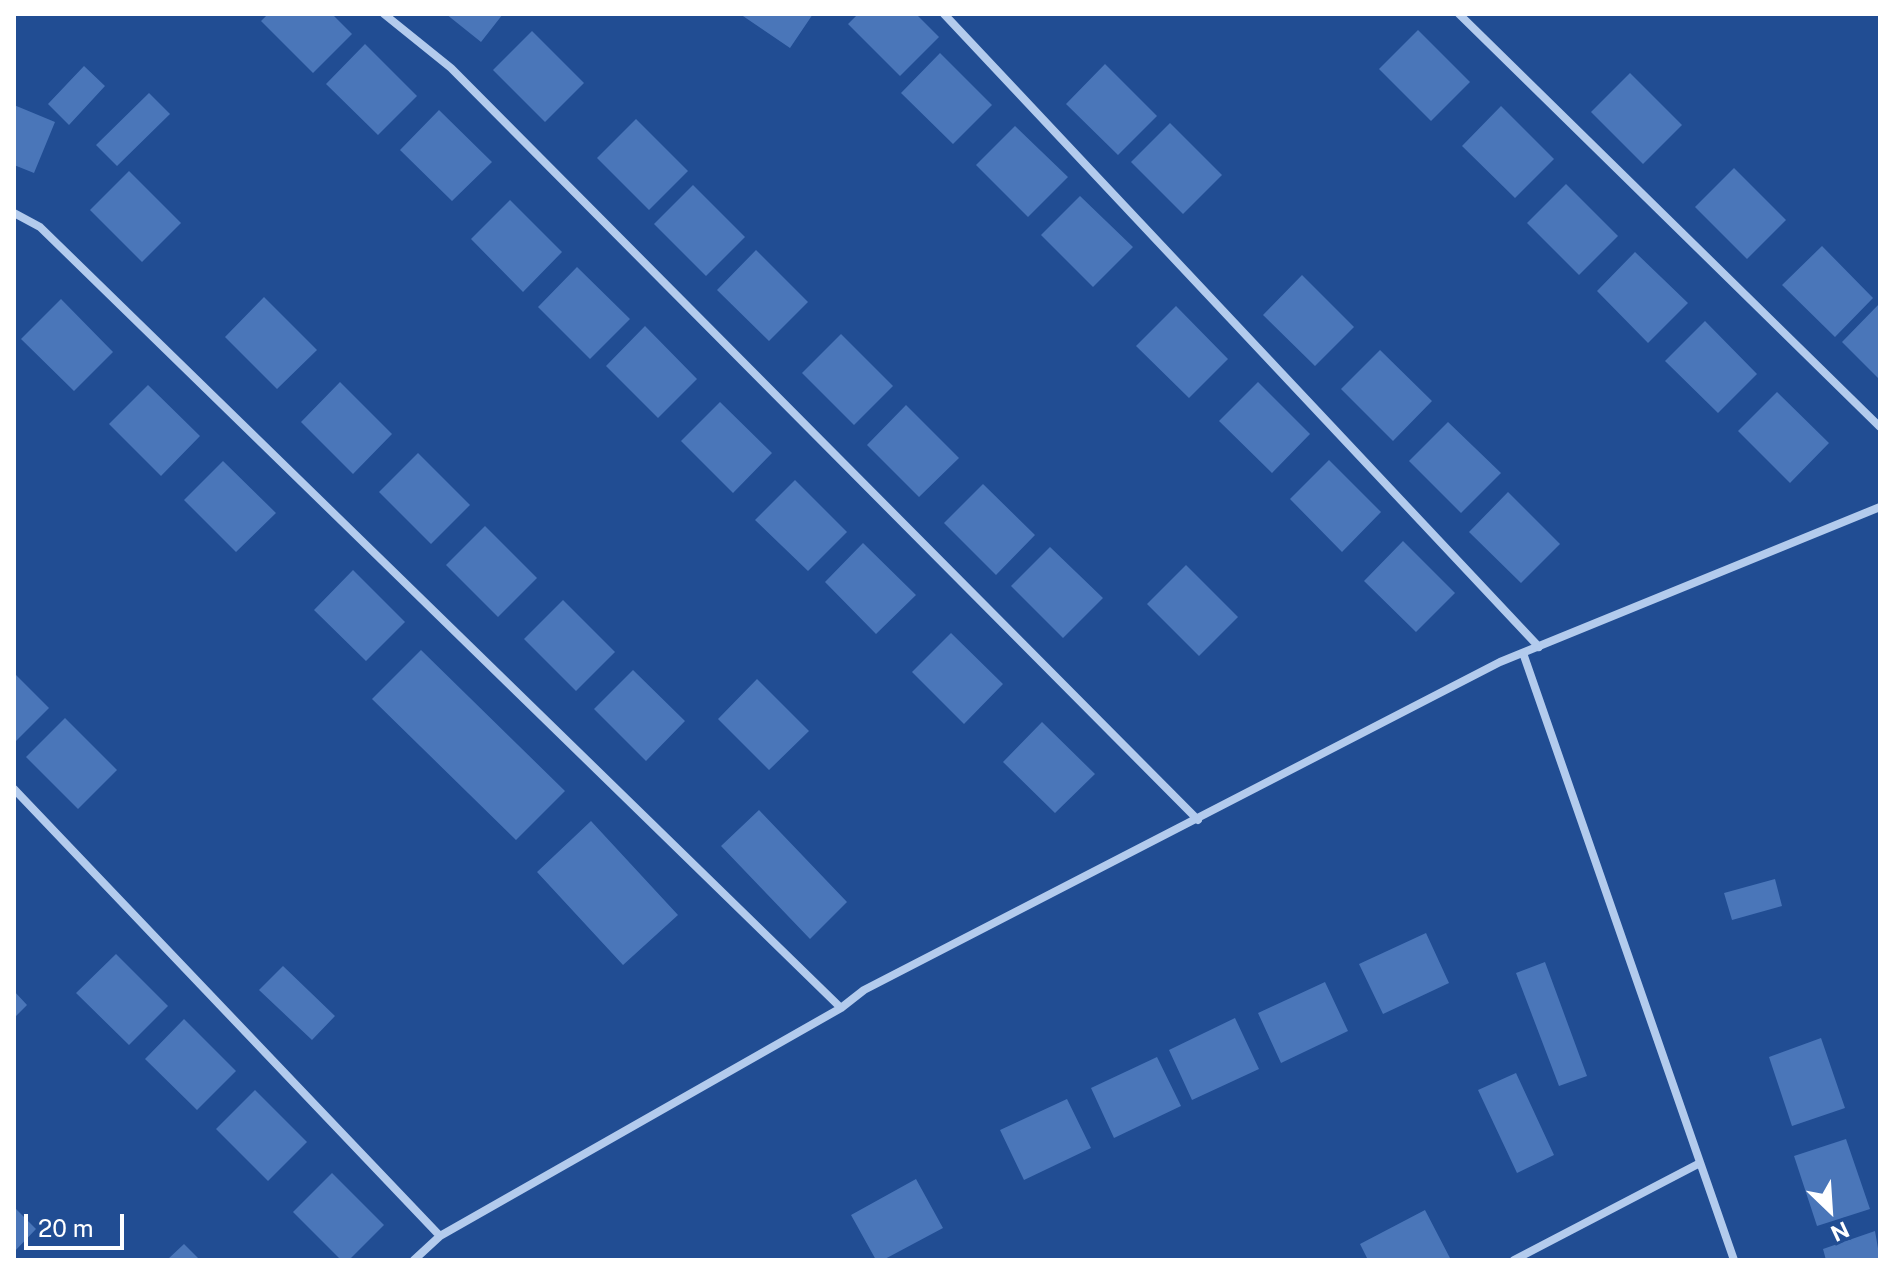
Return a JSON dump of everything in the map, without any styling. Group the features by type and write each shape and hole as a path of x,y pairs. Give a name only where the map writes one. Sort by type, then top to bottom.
{"street":[{"path":"384,14 451,68 1198,820"},
{"path":"944,14 1539,647"},
{"path":"1459,14 1880,427"},
{"path":"14,213 40,227 841,1008"},
{"path":"414,1260 440,1236 841,1008 864,990 1523,653 1880,507"},
{"path":"1523,653 1734,1260"},
{"path":"14,789 440,1236"},
{"path":"1514,1260 1700,1163"}],"building":[{"path":"268,14 332,14 352,34 313,73 261,21"},
{"path":"446,14 503,14 481,42"},
{"path":"740,14 813,14 790,48"},
{"path":"858,14 916,14 939,37 900,76 848,24"},
{"path":"1418,30 1470,82 1431,121 1379,69"},
{"path":"532,31 584,83 545,122 493,70"},
{"path":"365,44 417,96 378,135 326,84"},
{"path":"940,53 992,105 953,144 901,93"},
{"path":"1105,64 1157,116 1118,155 1066,104"},
{"path":"84,66 105,86 69,125 48,104"},
{"path":"1630,73 1682,125 1643,164 1591,112"},
{"path":"149,93 170,114 117,166 96,145"},
{"path":"14,105 55,122 34,173 14,165"},
{"path":"1501,106 1554,159 1515,198 1462,146"},
{"path":"439,110 492,162 452,201 400,150"},
{"path":"636,119 688,171 649,210 597,158"},
{"path":"1170,123 1222,175 1183,214 1131,162"},
{"path":"1015,126 1068,177 1028,217 976,165"},
{"path":"1734,168 1786,220 1747,259 1695,207"},
{"path":"129,171 181,223 142,262 90,210"},
{"path":"1566,184 1618,236 1579,275 1527,223"},
{"path":"693,185 745,237 706,276 654,224"},
{"path":"1080,196 1133,247 1093,287 1041,235"},
{"path":"510,200 562,252 523,292 471,239"},
{"path":"1822,246 1873,298 1835,337 1782,285"},
{"path":"756,250 808,302 769,341 717,290"},
{"path":"1635,252 1688,303 1648,343 1597,291"},
{"path":"577,267 630,319 590,359 538,307"},
{"path":"1302,275 1354,327 1315,366 1263,315"},
{"path":"264,297 317,350 277,389 225,337"},
{"path":"61,299 113,352 74,391 21,339"},
{"path":"1880,303 1880,380 1842,342"},
{"path":"1176,306 1228,359 1189,398 1136,346"},
{"path":"1705,321 1757,374 1718,413 1665,361"},
{"path":"645,326 697,379 658,418 606,366"},
{"path":"841,334 893,386 854,425 802,373"},
{"path":"1380,350 1432,401 1393,441 1341,389"},
{"path":"340,382 392,434 353,474 301,422"},
{"path":"1258,382 1310,434 1272,473 1219,421"},
{"path":"148,385 200,436 161,476 109,424"},
{"path":"1777,392 1829,443 1790,483 1738,431"},
{"path":"720,402 772,453 733,493 681,441"},
{"path":"906,405 959,458 919,497 867,445"},
{"path":"1448,422 1501,473 1461,513 1409,461"},
{"path":"418,453 470,505 431,544 379,492"},
{"path":"1329,460 1381,512 1342,552 1290,499"},
{"path":"223,461 276,513 236,552 184,500"},
{"path":"795,480 847,532 808,571 755,520"},
{"path":"983,484 1035,535 996,575 944,523"},
{"path":"1508,492 1560,544 1521,583 1469,532"},
{"path":"485,526 537,578 498,617 446,565"},
{"path":"1403,541 1455,593 1416,632 1364,581"},
{"path":"863,543 916,595 876,634 825,582"},
{"path":"1050,547 1103,598 1063,638 1011,586"},
{"path":"1186,565 1238,617 1199,656 1147,604"},
{"path":"353,570 405,622 366,661 314,610"},
{"path":"563,600 615,652 576,691 524,639"},
{"path":"951,633 1003,684 964,724 912,672"},
{"path":"421,650 565,791 516,840 372,699"},
{"path":"633,670 685,721 646,761 594,709"},
{"path":"14,673 49,708 14,743"},
{"path":"757,679 809,731 769,770 718,719"},
{"path":"65,718 117,770 78,809 26,757"},
{"path":"1042,722 1095,774 1055,813 1003,762"},
{"path":"759,810 847,902 810,939 721,846"},
{"path":"591,821 678,915 623,965 537,872"},
{"path":"1775,879 1782,906 1732,920 1724,893"},
{"path":"1426,933 1449,983 1383,1014 1359,964"},
{"path":"116,954 168,1006 129,1045 76,993"},
{"path":"1545,962 1587,1076 1559,1086 1516,973"},
{"path":"283,966 335,1016 312,1040 259,990"},
{"path":"1325,982 1348,1031 1281,1063 1258,1013"},
{"path":"14,991 27,1005 14,1018"},
{"path":"1235,1018 1259,1069 1192,1100 1169,1050"},
{"path":"184,1019 236,1071 197,1110 145,1059"},
{"path":"1821,1038 1845,1108 1792,1126 1769,1057"},
{"path":"1157,1057 1181,1106 1114,1138 1091,1088"},
{"path":"1516,1073 1554,1155 1517,1173 1478,1090"},
{"path":"255,1090 307,1142 268,1181 216,1129"},
{"path":"1067,1099 1091,1148 1024,1180 1000,1130"},
{"path":"1846,1139 1870,1209 1817,1226 1794,1156"},
{"path":"332,1173 384,1225 349,1260 341,1260 293,1212"},
{"path":"916,1179 943,1228 883,1260 876,1260 851,1215"},
{"path":"14,1207 36,1229 14,1252"},
{"path":"1425,1210 1451,1260 1368,1260 1360,1244"},
{"path":"1875,1231 1880,1260 1826,1260 1823,1249"},
{"path":"184,1244 200,1260 167,1260"}]}
